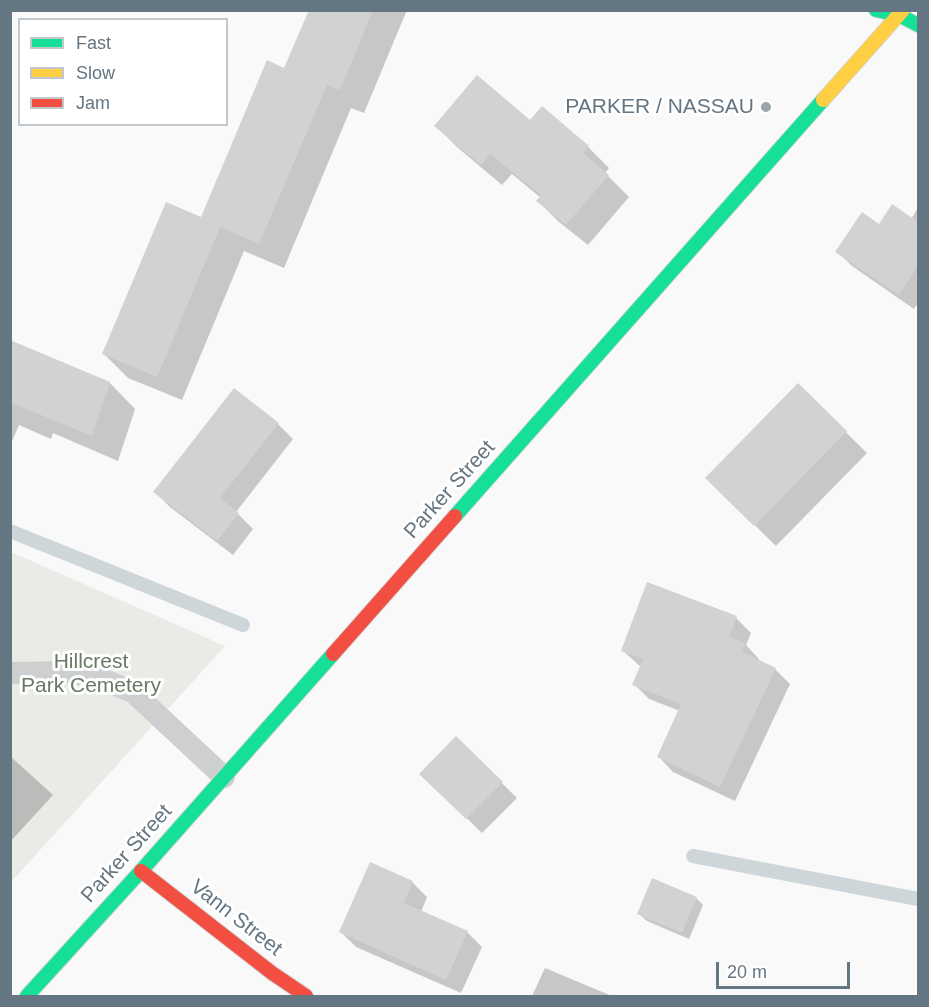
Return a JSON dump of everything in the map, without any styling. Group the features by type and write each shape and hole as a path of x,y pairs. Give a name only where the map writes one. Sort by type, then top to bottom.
{"main road":[{"path":"876,10 900,12 918,25"},
{"name":"Parker Street","path":"27,996 141,871 900,12"},
{"name":"Vann Street","path":"141,871 272,973 306,996"}],"lane":[{"path":"10,673 73,672 104,680 133,692 224,777"}],"green space":[{"name":"Hillcrest Park Cemetery","path":"11,552 225,646 11,882"}],"building":[{"path":"309,10 373,10 340,90 327,85 259,244 220,227 157,377 102,354 166,202 201,217 267,60 284,68"},
{"path":"477,75 530,120 542,106 589,146 583,153 609,175 566,225 536,201 541,195 490,154 481,165 434,126"},
{"path":"892,204 918,222 918,266 899,295 835,252 862,212 879,224"},
{"path":"10,340 110,382 92,436 10,402"},
{"path":"798,383 847,431 754,526 705,478"},
{"path":"234,388 279,423 220,498 239,513 217,541 153,492"},
{"path":"647,582 737,616 729,637 745,643 742,652 776,668 720,787 657,757 681,704 632,685 643,659 621,651"},
{"path":"456,736 503,782 466,819 419,774"},
{"path":"370,862 413,881 404,903 468,931 446,980 339,932"},
{"path":"652,878 697,897 682,933 637,914"}],"waterway":[{"path":"10,531 243,625"},
{"path":"693,856 918,899"}],"traffic: fast":[{"path":"876,10 899,15 918,25"},
{"path":"455,516 823,100"},
{"path":"27,996 333,654"}],"traffic: slow":[{"path":"823,100 903,10"}],"traffic: jam":[{"path":"333,654 455,516"},
{"path":"141,871 272,973 306,996"}],"place":[{"name":"PARKER / NASSAU","path":"766,107"}]}
